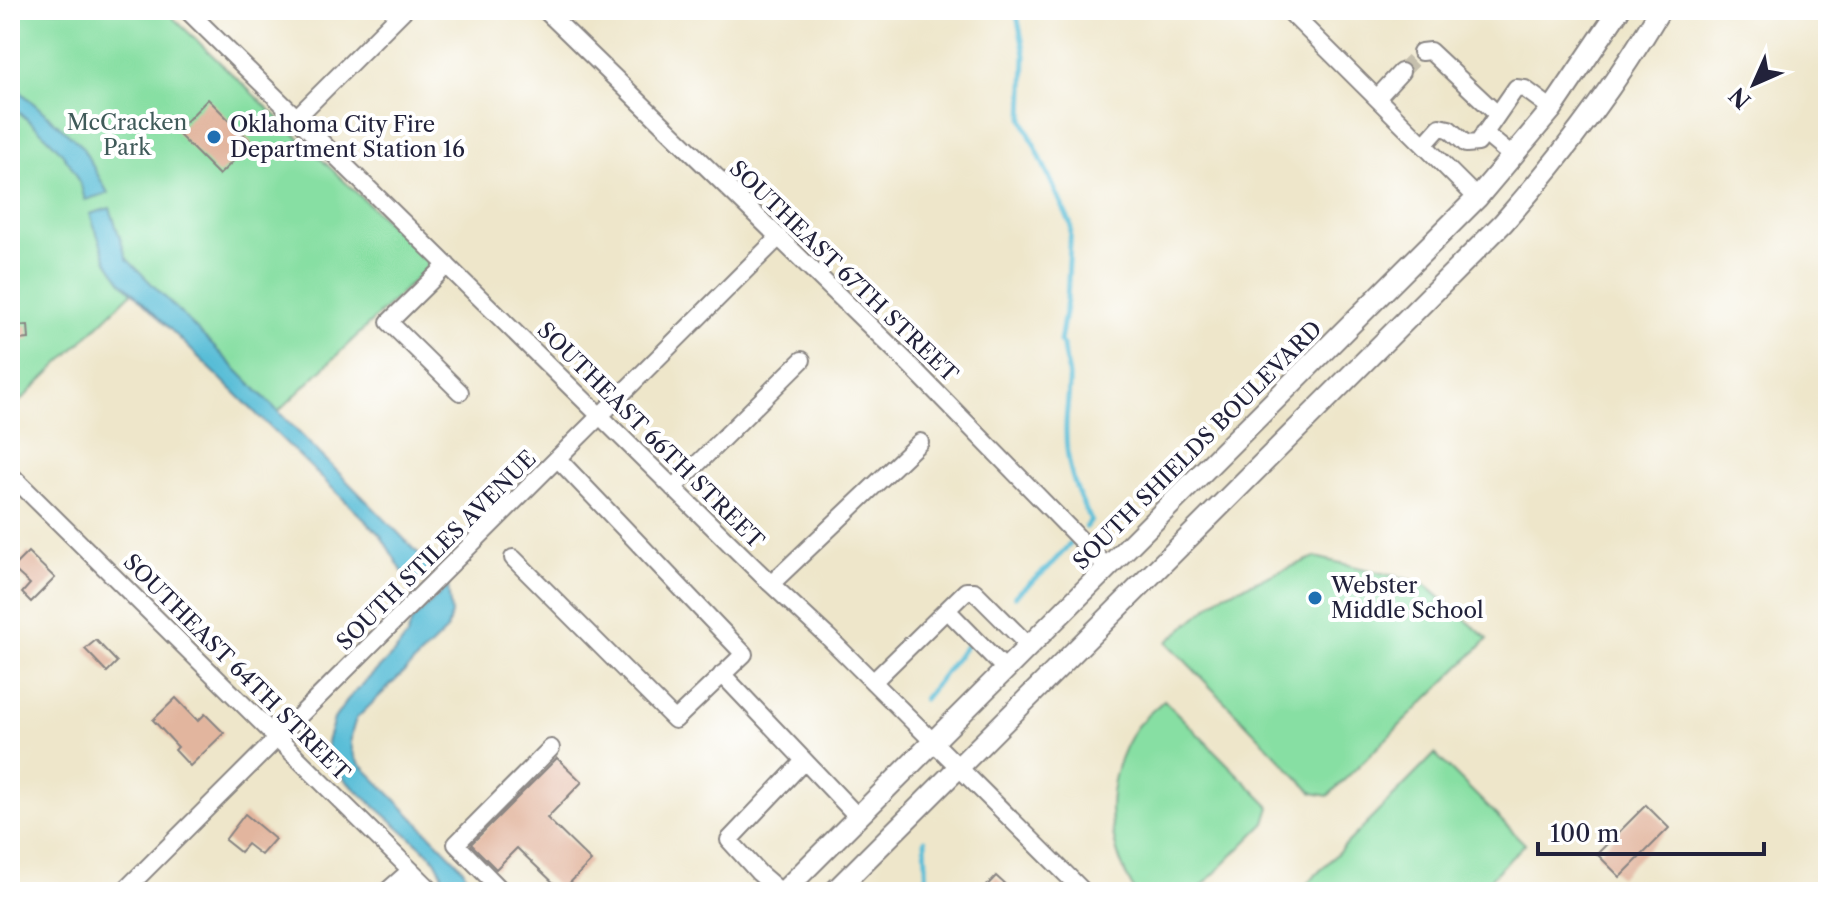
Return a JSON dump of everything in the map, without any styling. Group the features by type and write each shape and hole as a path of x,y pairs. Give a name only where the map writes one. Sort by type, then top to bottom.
{"main road":[{"name":"SOUTH SHIELDS BOULEVARD","path":"782,892 1477,198 1552,109 1619,10"},
{"path":"834,892 1503,223 1578,132 1660,10"}],"street":[{"name":"SOUTHEAST 66TH STREET","path":"187,10 934,741 1084,892"},
{"path":"297,117 404,10"},
{"name":"SOUTHEAST 67TH STREET","path":"545,10 907,362 1108,568"},
{"path":"1288,10 1477,198"},
{"path":"1421,52 1430,51 1497,114"},
{"path":"1377,98 1401,72"},
{"path":"1424,145 1440,127 1449,129 1466,144 1478,143 1516,88 1525,89 1552,109"},
{"path":"1484,133 1513,157"},
{"name":"SOUTH STILES AVENUE","path":"123,892 779,237"},
{"path":"447,265 389,322 460,392"},
{"path":"673,488 802,360"},
{"path":"771,584 920,442"},
{"path":"513,558 675,720 744,654 558,459"},
{"name":"SOUTHEAST 64TH STREET","path":"10,474 433,892"},
{"path":"873,682 966,591 974,591 1029,646"},
{"path":"947,610 1006,670"},
{"path":"722,674 858,817"},
{"path":"503,892 456,844 551,748"},
{"path":"782,892 759,873 729,840 804,761"},
{"path":"386,892 411,870"}],"green space":[{"name":"McCracken Park","path":"10,10 165,10 431,264 278,412 146,279 10,411"},
{"path":"1315,557 1423,583 1488,639 1328,796 1313,793 1167,642 1222,595"},
{"path":"1164,700 1270,807 1265,823 1196,892 1135,892 1125,873 1113,833 1112,792 1123,752 1143,719"},
{"path":"1435,754 1525,844 1477,892 1299,892"}],"water":[{"path":"10,76 22,93 81,145 108,193 85,200 81,184 66,158 10,104"},
{"path":"110,208 127,259 432,567 421,579 410,584 381,536 121,281 107,261 90,214"},
{"path":"448,586 451,614 447,630 356,719 351,745 357,761 463,869 472,892 444,892 442,873 434,858 346,781 330,760 327,742 334,719 348,699 396,651 407,636 412,621"}],"building":[{"name":"Oklahoma City Fire Department Station 16","path":"208,99 252,143 219,175 176,132"},
{"path":"28,325 29,339 16,340 15,326"},
{"path":"28,552 55,578 31,602 22,593 30,584 12,568"},
{"path":"96,640 117,662 107,672 85,649"},
{"path":"176,698 198,721 205,714 224,733 190,766 175,750 178,747 153,720"},
{"path":"557,758 582,782 547,818 591,861 562,891 517,848 496,869 471,844"},
{"path":"1646,805 1669,828 1620,877 1597,854"},
{"path":"245,814 275,839 261,855 247,844 240,852 225,840"},
{"path":"996,876 1007,886 1001,892 981,892"}],"waterway":[{"path":"1016,10 1025,55 1023,120 1071,225 1067,300 1060,342 1069,376 1067,451 1076,487 1091,520 1086,527"},
{"path":"1015,596 1070,544"},
{"path":"924,699 966,646"},
{"path":"925,840 927,892"}],"tunnel":[{"path":"1401,72 1421,52"}],"place":[{"name":"Oklahoma City Fire Department Station 16","path":"214,137"},
{"name":"Webster Middle School","path":"1315,598"}]}
